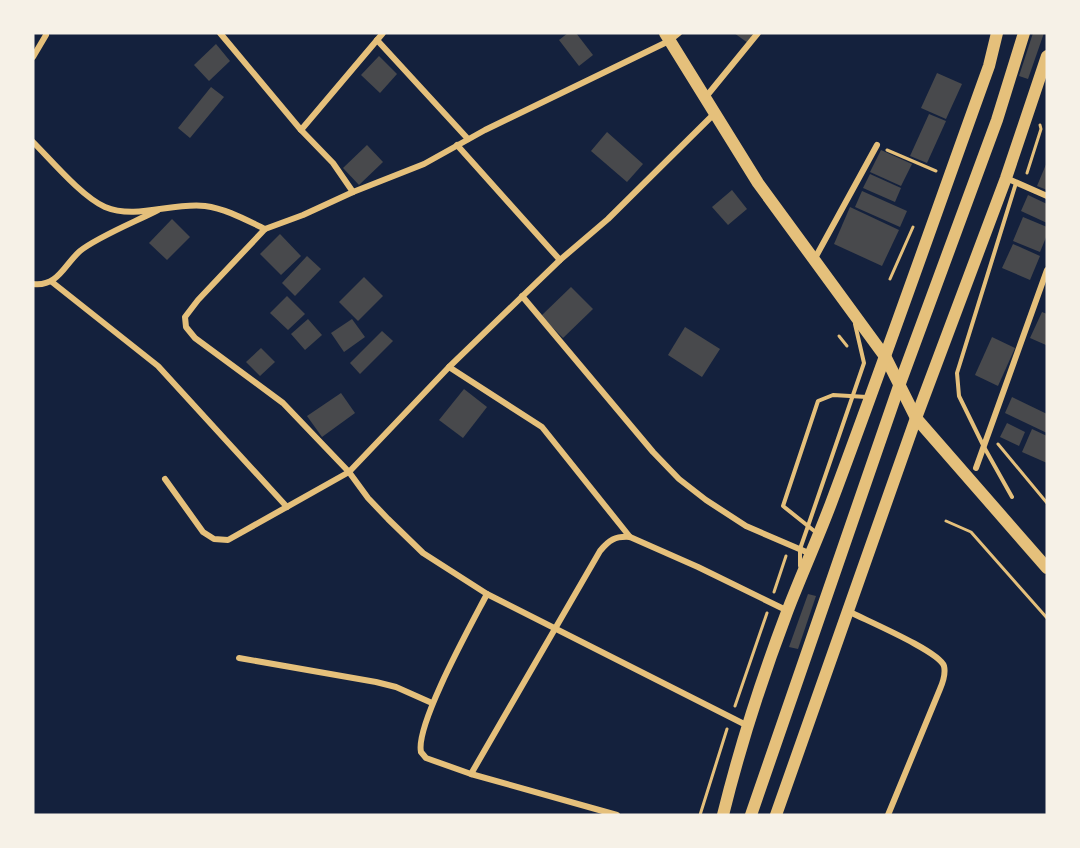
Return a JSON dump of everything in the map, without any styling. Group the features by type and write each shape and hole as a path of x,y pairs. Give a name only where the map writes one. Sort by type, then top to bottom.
{"main road":[{"path":"723,815 757,695 800,582 806,552 819,536 886,358 989,66 997,33"},
{"path":"751,815 900,386 997,120 1024,33"},
{"path":"671,36 705,98 758,183 886,358 916,418 1047,567"},
{"path":"776,815 916,418 1015,182 1047,56"}],"street":[{"path":"220,33 301,130 333,163 352,192"},
{"path":"301,130 382,33"},
{"path":"705,98 758,33"},
{"path":"33,57 46,35"},
{"path":"671,36 468,139 424,164 265,229 198,300 185,317 186,327 195,338 283,403 349,472 375,505 423,552 487,594 749,727"},
{"path":"377,40 468,139"},
{"path":"165,479 203,532 214,539 228,540 349,472 522,296 609,219 714,113"},
{"path":"33,142 97,203 108,208 130,212 205,206 229,212 265,229"},
{"path":"457,145 560,260"},
{"path":"814,260 877,145"},
{"path":"1015,182 1047,196"},
{"path":"33,284 52,282 80,251 161,208"},
{"path":"976,468 1047,270"},
{"path":"52,282 158,366 287,507"},
{"path":"522,296 653,453 679,479 746,526 806,552"},
{"path":"449,368 542,427 630,537"},
{"path":"471,774 600,551 609,541 619,536 630,537 788,610"},
{"path":"487,594 432,703 422,739 421,752 426,758 471,774 617,815"},
{"path":"848,611 938,657 944,666 945,676 888,815"},
{"path":"239,658 376,682 396,687 432,703"}],"lane":[{"path":"1012,497 959,396 957,373 1015,182"},
{"path":"806,552 808,526 864,363 853,314"},
{"path":"819,536 783,506 818,401 833,394 871,397"}],"path":[{"path":"1015,182 1041,129 1038,121"},
{"path":"877,145 937,172"},
{"path":"839,336 851,351"},
{"path":"990,431 1005,454 1047,503"},
{"path":"946,521 971,532 1047,618"},
{"path":"772,596 787,553"},
{"path":"735,707 769,607"},
{"path":"700,815 728,729"}],"building":[{"path":"568,33 576,33 593,55 579,66 559,40"},
{"path":"734,33 755,33 748,43"},
{"path":"1033,33 1044,33 1028,79 1019,76"},
{"path":"216,44 230,61 209,81 194,65"},
{"path":"379,56 397,74 380,93 361,75"},
{"path":"937,73 962,84 946,119 921,108"},
{"path":"211,87 224,97 190,138 178,128"},
{"path":"929,114 946,121 927,163 910,156"},
{"path":"607,132 643,164 627,182 591,151"},
{"path":"367,145 383,162 359,185 343,168"},
{"path":"881,150 912,164 901,186 870,172"},
{"path":"1047,162 1047,190 1037,186"},
{"path":"870,174 901,188 895,202 863,188"},
{"path":"732,190 747,209 728,225 712,207"},
{"path":"862,191 907,211 900,227 855,207"},
{"path":"1028,195 1047,204 1047,223 1021,211"},
{"path":"850,207 899,230 882,266 834,244"},
{"path":"1023,217 1047,227 1047,235 1040,252 1013,241"},
{"path":"172,219 190,237 167,260 149,243"},
{"path":"280,234 301,256 281,275 260,254"},
{"path":"1013,244 1040,256 1030,280 1002,268"},
{"path":"307,256 321,269 295,296 282,283"},
{"path":"364,277 383,296 358,321 339,302"},
{"path":"571,287 593,309 563,338 541,316"},
{"path":"287,296 305,314 288,330 270,313"},
{"path":"1042,312 1047,314 1046,345 1030,338"},
{"path":"308,319 322,335 305,350 291,334"},
{"path":"352,319 365,337 344,352 331,333"},
{"path":"685,327 720,349 702,377 668,355"},
{"path":"382,331 393,341 360,374 350,363"},
{"path":"992,337 1015,348 998,386 975,375"},
{"path":"261,348 275,362 260,376 246,362"},
{"path":"464,389 487,407 463,438 439,420"},
{"path":"341,393 355,413 322,437 307,416"},
{"path":"1012,397 1047,414 1047,433 1005,413"},
{"path":"1007,423 1025,432 1019,446 1000,437"},
{"path":"1032,429 1047,436 1047,463 1022,452"},
{"path":"808,594 816,596 798,649 789,647"}]}
